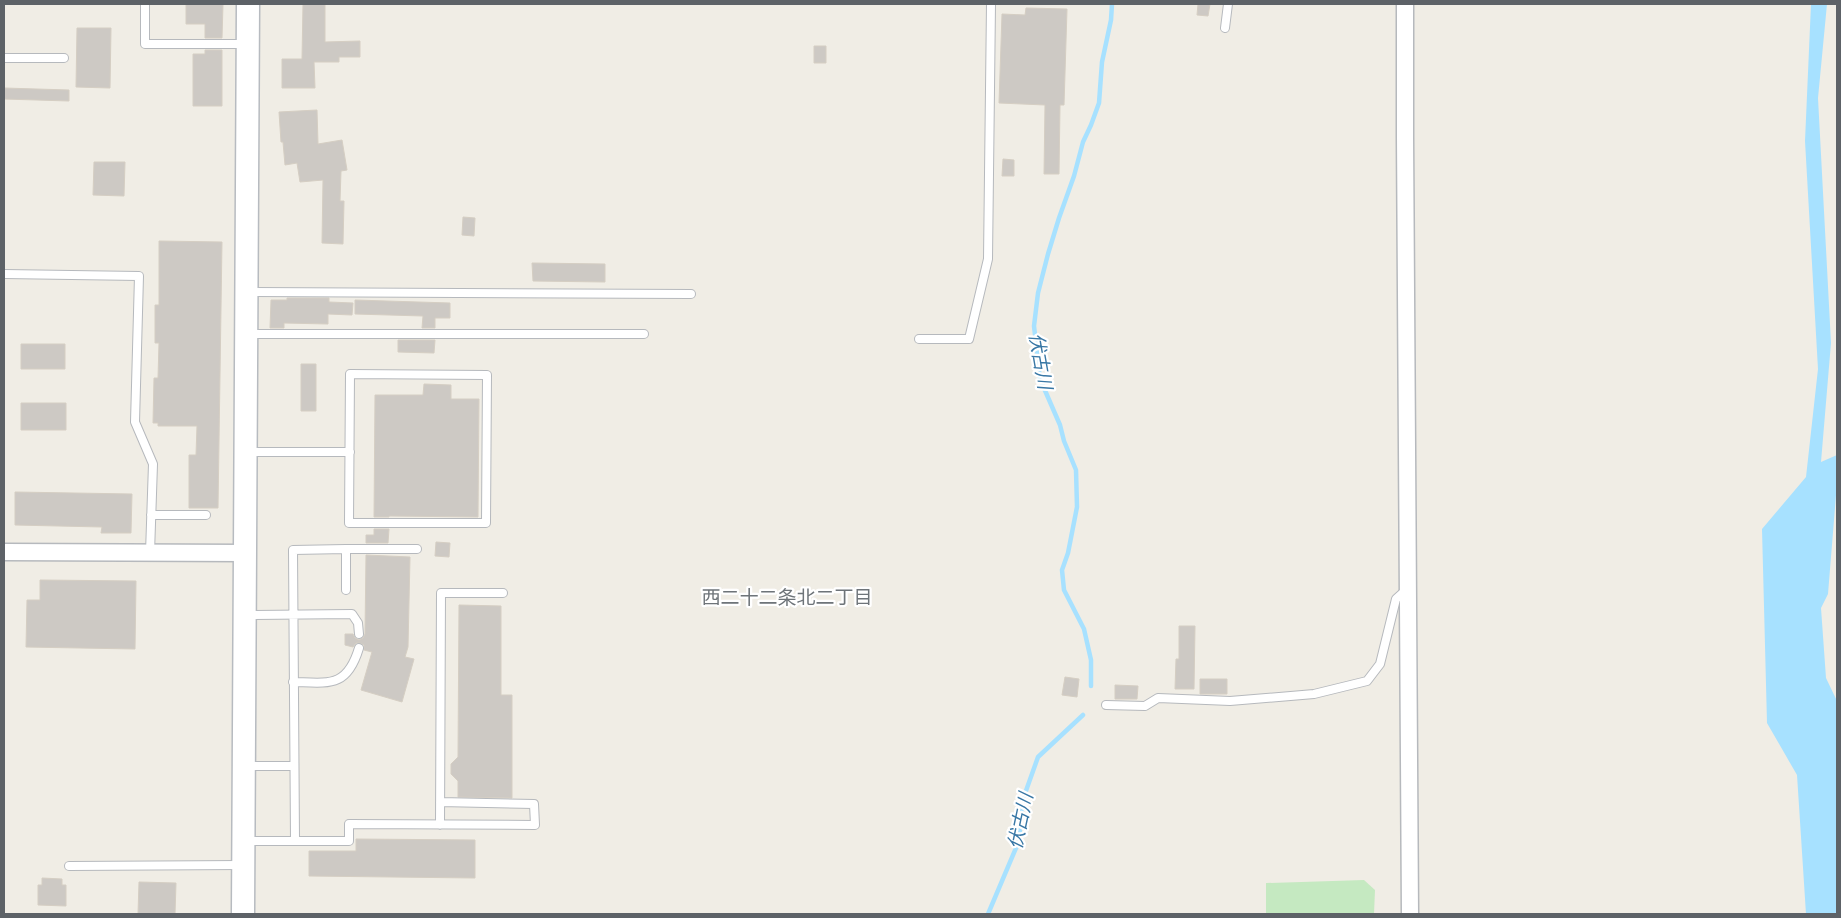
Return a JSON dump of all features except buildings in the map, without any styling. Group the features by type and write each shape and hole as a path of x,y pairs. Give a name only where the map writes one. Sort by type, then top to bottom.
{"street":[{"path":"243,914 248,4"},
{"path":"1405,4 1410,914"},
{"path":"4,552 246,553"}],"lane":[{"path":"145,4 145,44 248,44"},
{"path":"919,340 970,339 988,259 991,4"},
{"path":"1225,28 1228,4"},
{"path":"4,58 64,58"},
{"path":"4,274 138,276 135,422 153,464 150,553"},
{"path":"246,292 691,294"},
{"path":"246,334 644,334"},
{"path":"350,374 487,375 486,524 349,523 350,452 350,374"},
{"path":"246,452 350,452"},
{"path":"151,515 206,515"},
{"path":"294,840 293,550 417,549"},
{"path":"346,550 346,590"},
{"path":"1106,704 1145,706 1158,698 1230,701 1314,694 1367,681 1380,664 1396,598 1409,587"},
{"path":"440,825 441,593 503,593"},
{"path":"245,615 352,614 358,623 359,634"},
{"path":"293,682 326,682 343,678 354,664 359,648"},
{"path":"244,766 294,766"},
{"path":"243,841 349,841 350,824 535,825 534,804 440,802"},
{"path":"69,866 243,865"}],"green space":[{"path":"1364,880 1375,890 1374,914 1266,914 1266,883"}],"water":[{"path":"1811,4 1827,4 1818,98 1831,343 1821,462 1837,455 1837,483 1828,594 1821,608 1826,678 1837,701 1837,914 1806,914 1797,775 1767,723 1762,529 1806,477 1818,369 1805,141"}],"waterway":[{"name":"伏古川","path":"1091,686 1091,660 1084,629 1064,590 1062,570 1068,553 1077,507 1076,470 1064,441 1060,425 1040,379 1034,326 1038,293 1048,254 1074,176 1083,142 1099,103 1102,62 1111,20 1112,4"},
{"name":"伏古川","path":"988,914 1019,841 1022,802 1038,757 1083,715"}],"district":[{"name":"西二十二条北二丁目","path":"787,597"}]}
